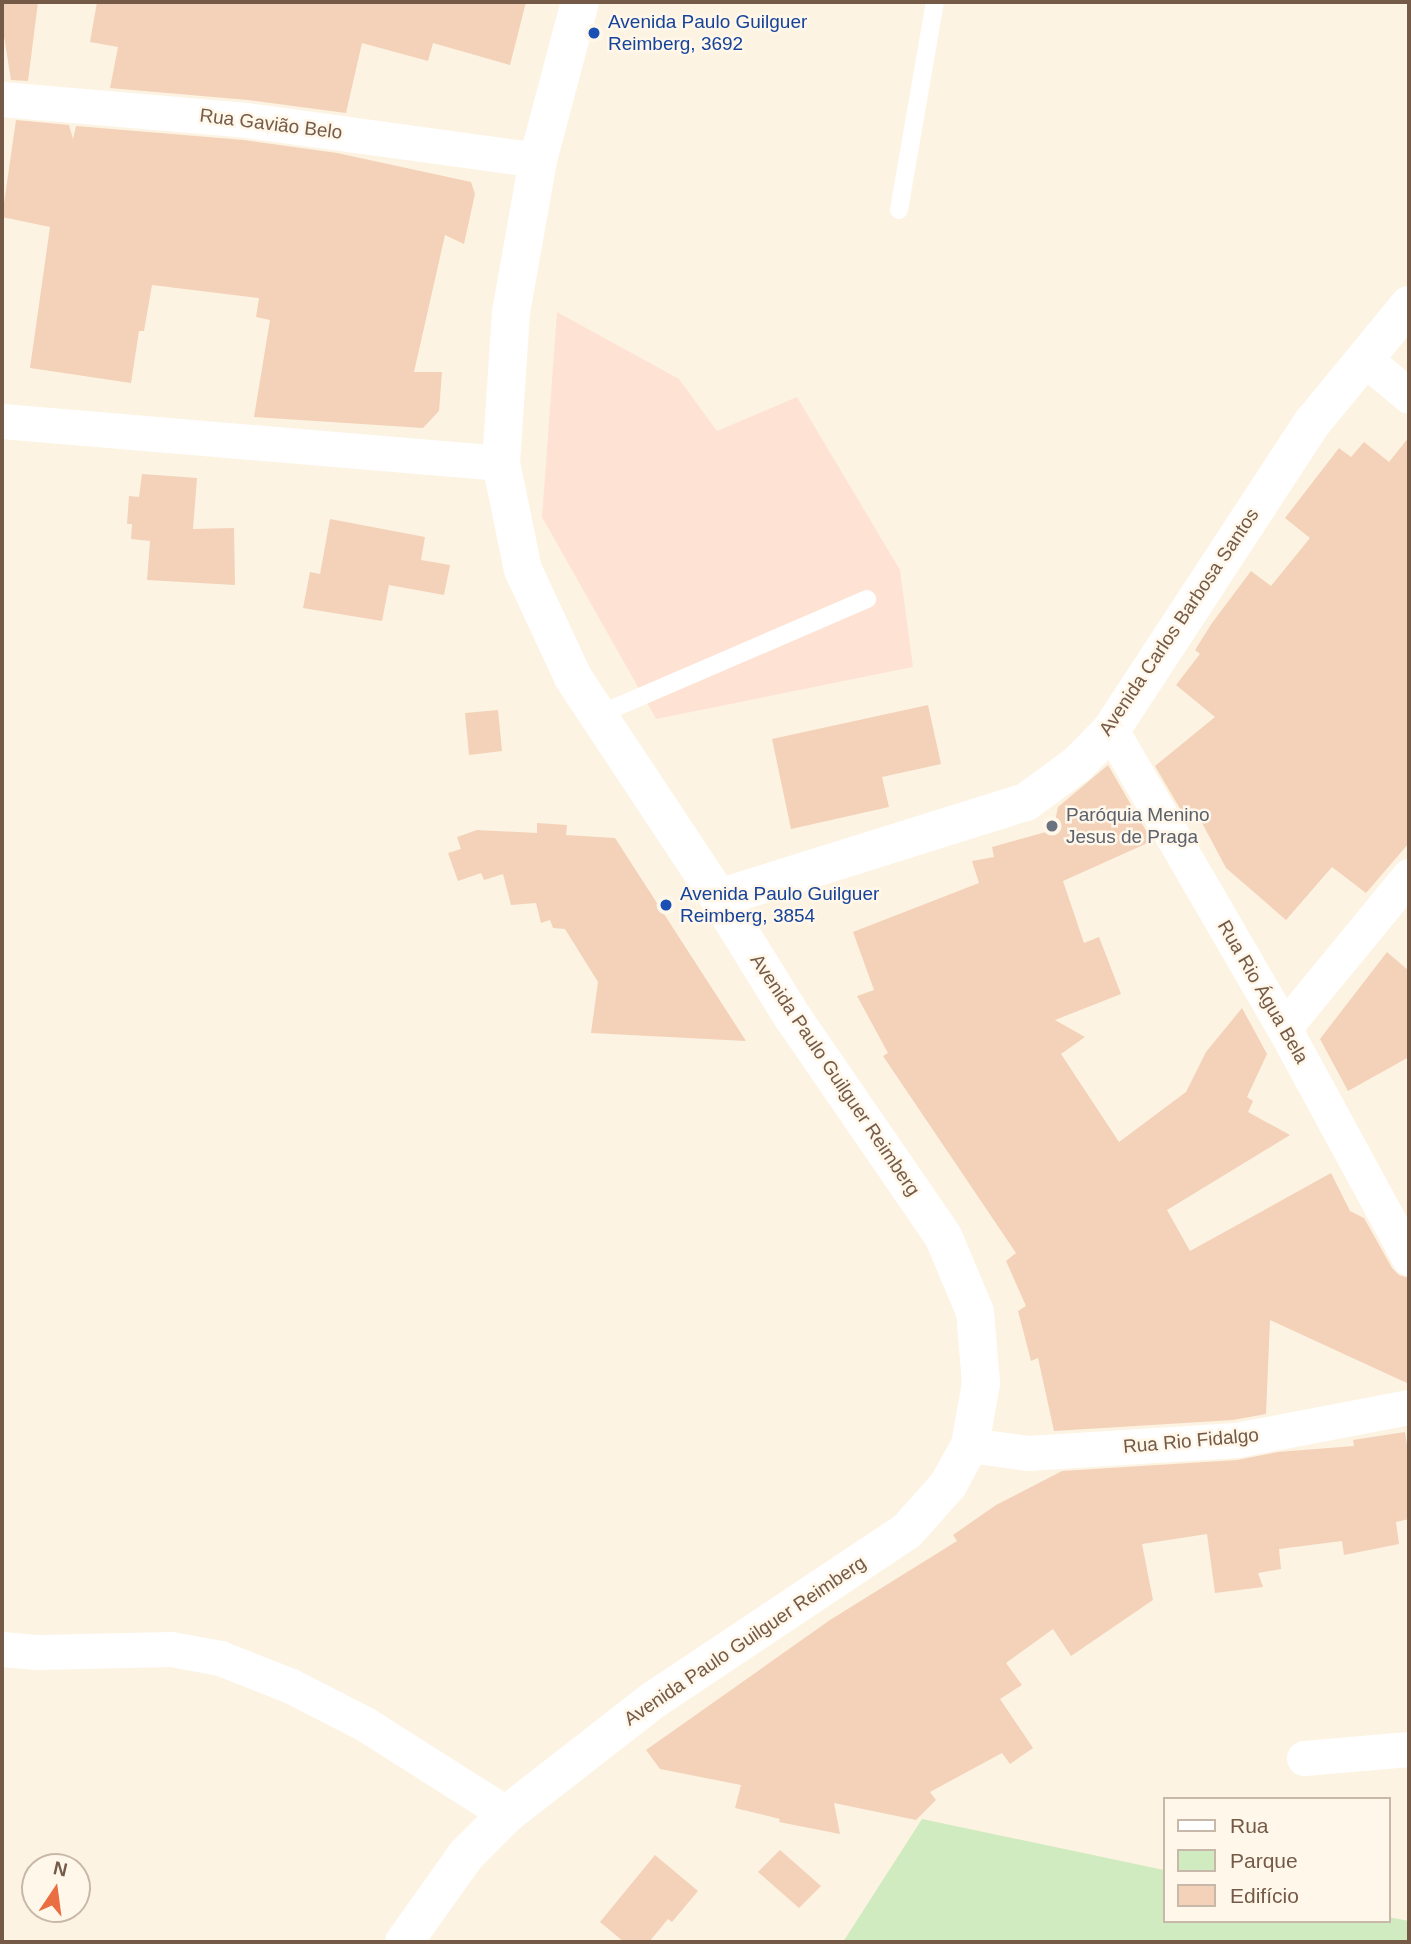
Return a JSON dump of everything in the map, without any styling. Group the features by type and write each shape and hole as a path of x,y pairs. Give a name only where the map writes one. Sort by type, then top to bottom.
{"main road":[{"name":"Avenida Paulo Guilguer Reimberg","path":"404,1942 466,1855 507,1814 652,1701 907,1531 948,1485 970,1445 981,1383 975,1312 943,1236 793,1018 719,898 573,677 523,570 501,463 511,312 538,160 580,2"},
{"name":"Avenida Carlos Barbosa Santos","path":"719,898 1026,802 1078,764 1111,730 1312,423 1409,305"}],"street":[{"name":"Rua Gavião Belo","path":"2,99 246,120 538,160"},
{"path":"1366,360 1409,396"},
{"path":"2,421 501,463"},
{"name":"Rua Rio Água Bela","path":"1111,730 1284,1028 1409,1258"},
{"path":"1284,1028 1409,876"},
{"name":"Rua Rio Fidalgo","path":"970,1445 1028,1453 1236,1440 1409,1407"},
{"path":"2,1649 38,1652 171,1649 220,1658 291,1686 365,1724 507,1814"},
{"path":"1304,1758 1409,1749"}],"lane":[{"path":"899,211 934,2"},
{"path":"598,715 867,598"}],"shaded area":[{"path":"557,312 679,379 717,431 797,397 900,570 913,667 656,719 542,517"}],"green space":[{"path":"922,1819 1162,1870 1162,1923 1390,1923 1390,1917 1409,1921 1409,1942 843,1942"}],"building":[{"path":"2,2 38,2 28,81 11,80 2,24"},
{"path":"97,2 526,2 510,65 433,43 428,61 362,43 346,113 248,100 110,88 118,47 90,42"},
{"path":"16,120 69,125 73,139 76,126 244,140 337,153 471,182 475,194 464,244 445,235 414,372 442,372 439,411 423,428 254,417 270,320 256,317 259,298 152,285 144,331 139,331 131,383 30,368 50,227 2,217"},
{"path":"1409,437 1409,843 1366,893 1332,867 1286,920 1226,868 1200,819 1189,824 1155,766 1215,717 1176,685 1200,654 1195,650 1212,623 1251,571 1271,586 1310,538 1285,518 1339,448 1351,457 1364,442 1389,462"},
{"path":"142,474 197,478 193,529 234,528 235,585 147,580 150,541 131,539 132,524 127,524 129,496 139,497"},
{"path":"330,519 425,537 421,560 450,565 444,595 389,585 382,621 303,608 310,572 320,574"},
{"path":"928,705 941,764 882,777 889,807 791,829 772,739"},
{"path":"498,710 502,751 469,755 465,713"},
{"path":"1108,765 1152,841 1063,881 1084,943 1099,937 1121,994 1055,1020 1085,1037 1061,1054 1119,1142 1186,1092 1206,1052 1242,1008 1267,1054 1247,1097 1253,1101 1248,1112 1290,1135 1167,1210 1190,1251 1331,1173 1350,1211 1364,1218 1392,1268 1399,1275 1409,1278 1409,1384 1270,1320 1266,1414 1233,1420 1054,1431 1038,1358 1031,1361 1018,1311 1026,1306 1006,1261 1016,1253 883,1056 888,1053 857,996 874,990 853,932 979,883 972,861 994,857 992,847 1053,830 1058,807"},
{"path":"537,823 567,825 566,835 615,838 746,1041 591,1033 598,982 565,929 553,928 550,920 541,923 536,903 511,905 503,874 484,880 481,873 458,881 448,853 461,849 457,837 477,830 537,833"},
{"path":"1387,952 1409,971 1409,1057 1348,1091 1320,1039"},
{"path":"1405,1432 1409,1458 1409,1519 1396,1522 1399,1544 1344,1555 1342,1541 1279,1549 1281,1569 1258,1573 1263,1587 1215,1593 1207,1534 1142,1544 1153,1600 1071,1656 1053,1629 1006,1663 1022,1685 1000,1699 1033,1748 1010,1764 1002,1753 930,1792 936,1800 916,1820 834,1803 840,1834 779,1822 780,1819 735,1808 741,1785 660,1769 646,1750 830,1620 957,1541 953,1535 996,1505 1062,1471 1237,1460 1278,1452 1354,1446 1353,1440"},
{"path":"780,1850 821,1886 799,1908 758,1872"},
{"path":"655,1855 698,1891 672,1922 668,1919 649,1942 624,1942 600,1922"}],"place":[{"name":"Avenida Paulo Guilguer Reimberg, 3692","path":"594,33"},
{"name":"Paróquia Menino Jesus de Praga","path":"1052,826"},
{"name":"Avenida Paulo Guilguer Reimberg, 3854","path":"666,905"}]}
